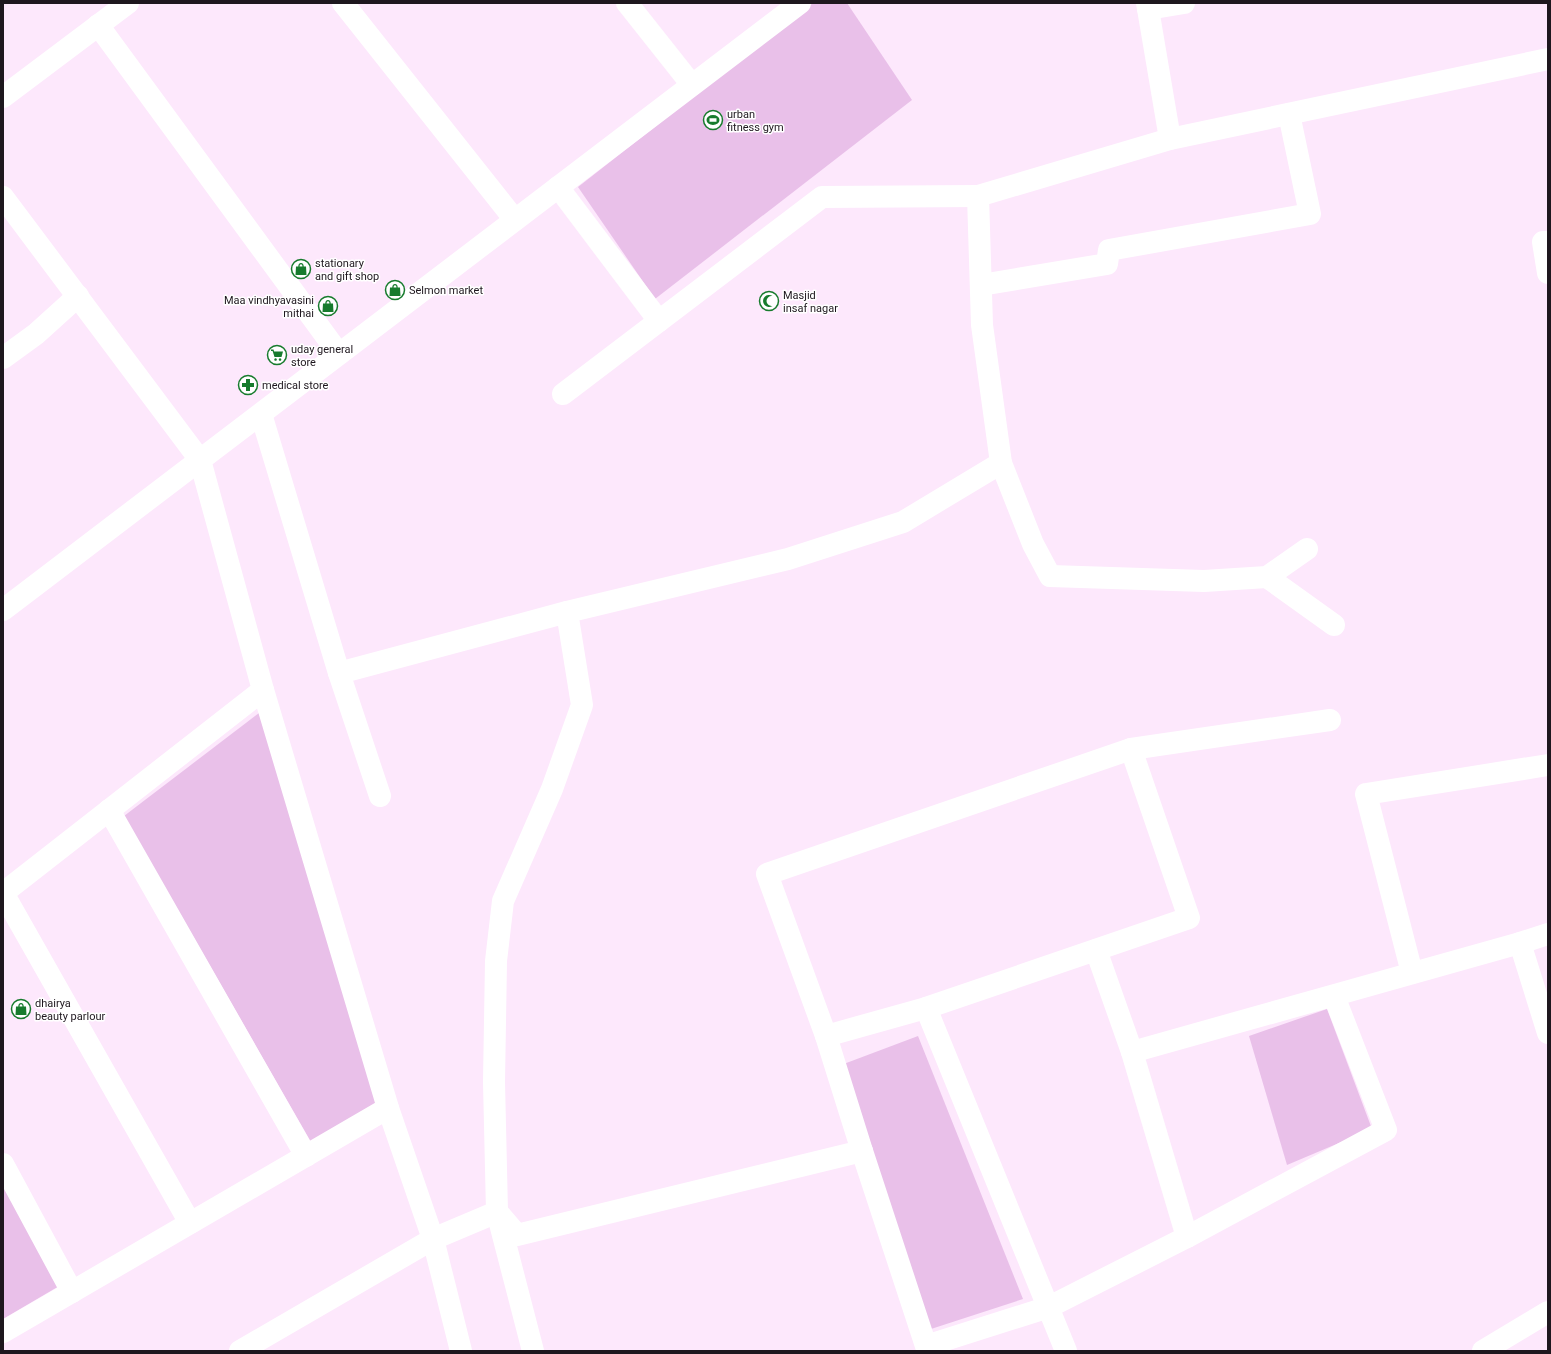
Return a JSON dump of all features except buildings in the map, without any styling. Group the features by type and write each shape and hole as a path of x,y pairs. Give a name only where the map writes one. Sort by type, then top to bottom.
{"street":[{"path":"3,97 128,3"},
{"path":"343,3 515,220"},
{"path":"627,3 692,85"},
{"path":"3,610 800,3"},
{"path":"1170,139 1147,6 1184,3"},
{"path":"98,25 339,354"},
{"path":"563,394 822,197 978,196 1170,139 1548,59"},
{"path":"980,285 1107,264 1109,250 1310,214 1289,114"},
{"path":"558,187 659,321"},
{"path":"978,196 982,325 1001,463 1032,544 1050,576 1204,581 1267,577 1306,549"},
{"path":"3,197 200,460 263,690 388,1108 433,1239 462,1351"},
{"path":"1548,242 1543,242 1548,272"},
{"path":"3,358 36,334 78,296"},
{"path":"261,414 340,673 380,796"},
{"path":"340,673 567,612 788,559 903,522 1001,463"},
{"path":"1267,577 1334,625"},
{"path":"534,1351 497,1212 494,1082 496,961 503,901 552,789 582,705 567,612"},
{"path":"190,1223 3,893 263,690"},
{"path":"1330,720 1132,749 767,874 826,1036 926,1348 1049,1307 1187,1237 1386,1130 1334,996"},
{"path":"826,1036 926,1008 1189,918 1132,749"},
{"path":"1412,973 1366,794 1548,765"},
{"path":"109,810 306,1156"},
{"path":"1132,1052 1334,996 1548,934"},
{"path":"1520,943 1548,1033"},
{"path":"1096,950 1132,1052 1187,1237"},
{"path":"926,1008 1066,1351"},
{"path":"3,1332 388,1108"},
{"path":"497,1212 517,1235 862,1151"},
{"path":"3,1164 72,1292"},
{"path":"240,1351 433,1239 497,1212"},
{"path":"1483,1351 1548,1312"}],"shaded area":[{"path":"813,3 847,3 912,100 655,299 578,187"},
{"path":"259,713 384,1110 311,1142 124,816"},
{"path":"1327,1009 1372,1129 1287,1165 1249,1036"},
{"path":"918,1036 1023,1299 931,1329 841,1065"},
{"path":"3,1174 66,1282 3,1319"}],"place":[{"name":"urban fitness gym","path":"713,120"},
{"name":"stationary and gift shop","path":"301,269"},
{"name":"Selmon market","path":"395,290"},
{"name":"Masjid insaf nagar","path":"769,301"},
{"name":"Maa vindhyavasini mithai","path":"328,306"},
{"name":"uday general store","path":"277,355"},
{"name":"medical store","path":"248,385"},
{"name":"dhairya beauty parlour","path":"21,1009"}]}
